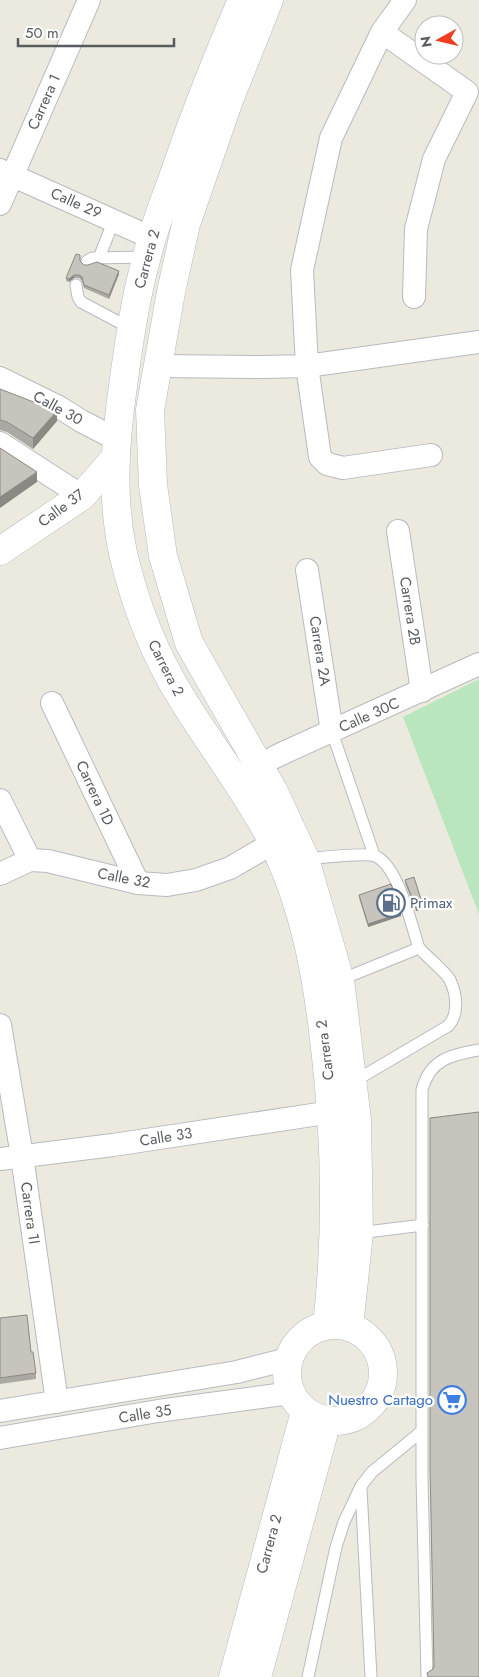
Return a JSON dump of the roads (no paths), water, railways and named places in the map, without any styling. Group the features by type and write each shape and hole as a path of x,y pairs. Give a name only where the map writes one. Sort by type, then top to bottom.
{"main road":[{"name":"Carrera 2","path":"241,0 190,128 149,248 130,328 115,449 116,507 123,552 134,595 163,666 183,701 266,830 284,867 298,904 310,950 320,1001 332,1112 335,1192 330,1292 338,1326"},
{"name":"Carrera 2","path":"269,0 228,100 186,224 171,292 150,410 153,486 163,556 190,643 274,792 305,859 340,980 358,1120 359,1233 338,1326"},
{"name":"Calle 37","path":"0,551 82,496 115,449"},
{"path":"338,1326 363,1333 374,1344 381,1358 384,1372 382,1388 375,1401 364,1412 350,1420 336,1422 308,1408 286,1376 288,1360 292,1350 302,1337 313,1329 338,1326"},
{"name":"Carrera 2","path":"233,1677 308,1408"},
{"name":"Carrera 2","path":"257,1677 308,1408"}],"street":[{"name":"Carrera 1","path":"0,204 6,172 89,0"},
{"path":"405,0 382,32 331,138 302,270 307,366 320,457 327,464 343,468 431,455"},
{"path":"382,32 468,92 434,159 416,229 414,297"},
{"name":"Calle 29","path":"6,172 114,220 149,248"},
{"path":"158,366 307,366 479,342"},
{"name":"Calle 30","path":"0,378 59,407 81,421 115,449"},
{"path":"0,443 82,496"},
{"name":"Carrera 2B","path":"398,531 422,691"},
{"name":"Carrera 2A","path":"308,570 332,732"},
{"name":"Calle 30C","path":"259,765 479,664"},
{"name":"Carrera 1D","path":"52,702 138,883"},
{"path":"0,800 30,860 0,874"},
{"name":"Calle 32","path":"30,860 48,861 138,883 167,885 196,880 230,868 272,842"},
{"name":"Carrera 1I","path":"0,1025 22,1156 57,1402"},
{"name":"Calle 33","path":"0,1159 122,1144 332,1112"},
{"name":"Calle 35","path":"0,1411 238,1372 288,1360"},
{"name":"Calle 35","path":"0,1438 158,1411 308,1408"}],"lane":[{"path":"99,258 114,220"},
{"path":"87,262 92,258 149,248"},
{"path":"76,285 81,302 130,328"},
{"path":"332,732 374,855"},
{"path":"305,859 374,855 386,863 395,876 419,948 449,979 456,1005 454,1018 448,1026 353,1082"},
{"path":"340,980 419,948"},
{"path":"427,1677 422,1431 422,1225 426,1123 422,1090 429,1071 437,1063 479,1050"},
{"path":"359,1233 422,1225"},
{"path":"310,1674 336,1547 344,1522 361,1486 372,1472 422,1431"},
{"path":"361,1486 371,1677"}],"place":[{"name":"Primax","path":"391,903"},
{"name":"Nuestro Cartago","path":"452,1400"}]}
